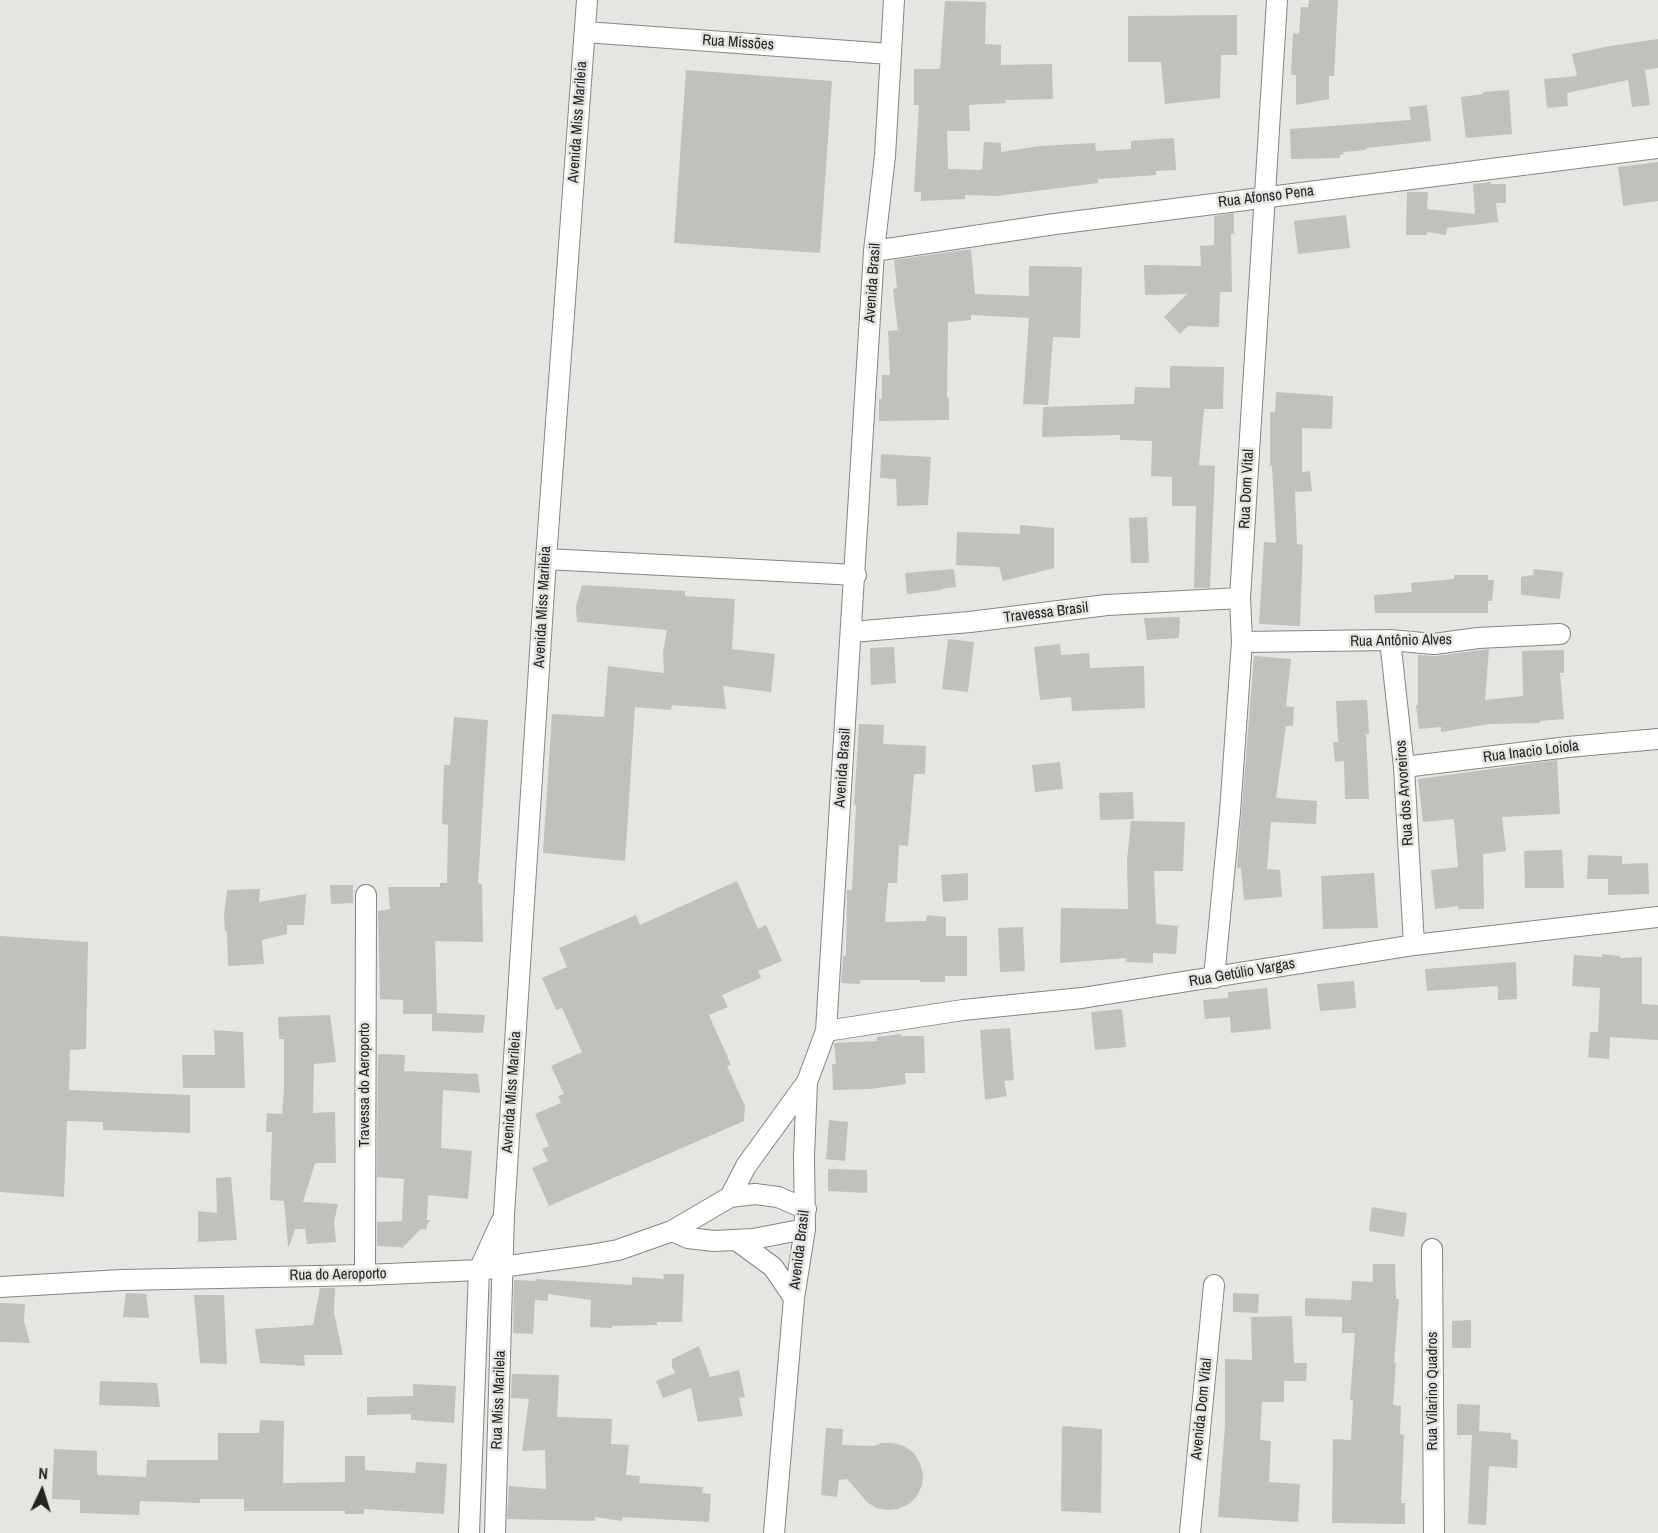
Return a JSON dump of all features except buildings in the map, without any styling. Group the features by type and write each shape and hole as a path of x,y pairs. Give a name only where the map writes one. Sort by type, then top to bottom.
{"street":[{"name":"Avenida Miss Marileia","path":"503,1267 504,1214 546,559 587,0"},
{"name":"Avenida Brasil","path":"774,1533 795,1298 805,1229 804,1156 807,1082 826,1031 856,575 874,251 885,156 894,0"},
{"name":"Rua Dom Vital","path":"1214,978 1230,812 1242,642 1240,598 1263,197 1277,0"},
{"name":"Rua Missões","path":"585,32 890,54"},
{"name":"Rua Afonso Pena","path":"874,251 1055,224 1658,148"},
{"path":"546,559 856,575"},
{"name":"Travessa Brasil","path":"852,632 970,622 1107,605 1240,598"},
{"name":"Rua Antônio Alves","path":"1242,642 1390,640 1434,644 1478,638 1560,634"},
{"name":"Rua dos Arvoreiros","path":"1390,640 1404,767 1414,945"},
{"name":"Rua Inacio Loiola","path":"1404,767 1568,747 1658,739"},
{"name":"Travessa do Aeroporto","path":"365,1275 366,895"},
{"name":"Rua Getúlio Vargas","path":"826,1031 963,1010 1082,998 1414,945 1658,917"},
{"path":"730,1197 746,1166 807,1082"},
{"path":"730,1197 755,1194 778,1197 806,1209"},
{"name":"Rua do Aeroporto","path":"0,1287 122,1280 365,1275 479,1270 591,1256 618,1250 672,1231 730,1197"},
{"name":"Avenida Miss Marileia","path":"479,1270 504,1214"},
{"path":"672,1231 688,1238 714,1241 736,1240 805,1229"},
{"path":"736,1240 772,1267 795,1298"},
{"name":"Rua Vilarino Quadros","path":"1432,1249 1434,1533"},
{"name":"Rua Miss Marilela","path":"495,1533 503,1267"},
{"name":"Rua Miss Marilela","path":"469,1533 479,1270"},
{"name":"Avenida Dom Vital","path":"1190,1533 1214,1286"}]}
